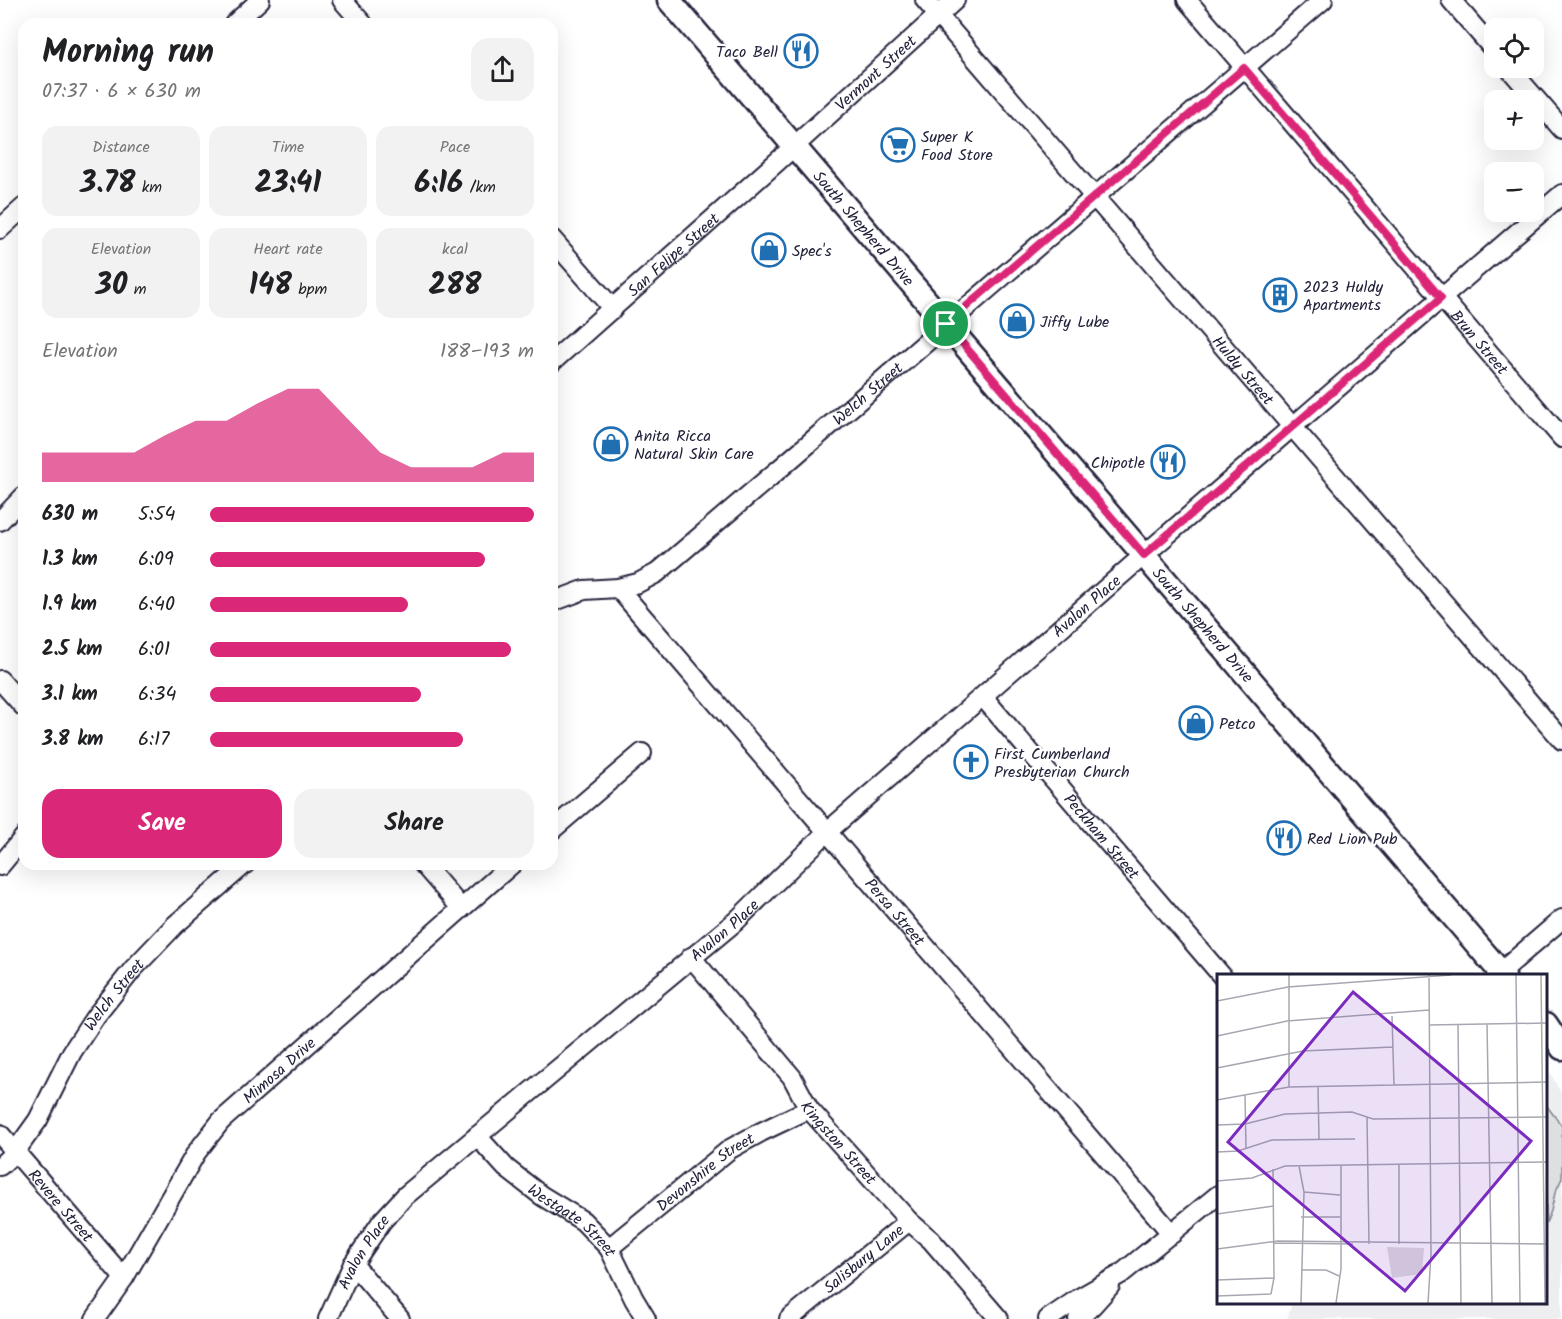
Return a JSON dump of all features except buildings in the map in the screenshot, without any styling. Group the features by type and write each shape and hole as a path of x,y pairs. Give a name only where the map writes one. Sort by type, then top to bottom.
{"main road":[{"name":"South Shepherd Drive","path":"669,0 1500,974"},
{"path":"1547,1027 1562,1048"}],"street":[{"path":"240,18 260,0"},
{"path":"342,0 358,18"},
{"name":"Huldy Street","path":"925,0 1562,740"},
{"name":"Vermont Street","path":"794,146 955,0"},
{"name":"Brun Street","path":"1187,0 1562,438"},
{"name":"Welch Street","path":"558,600 584,590 618,588 638,583 657,573 1323,0"},
{"path":"1451,0 1484,38"},
{"path":"1518,78 1562,129"},
{"name":"San Felipe Street","path":"558,357 794,146"},
{"name":"Avalon Place","path":"328,1319 353,1264 382,1221 405,1196 735,921 827,831 1562,195"},
{"path":"0,229 18,212"},
{"path":"558,246 613,309"},
{"path":"0,521 18,502"},
{"name":"Persa Street","path":"618,588 1172,1234"},
{"path":"0,680 18,700"},
{"name":"Peckham Street","path":"983,697 1221,974"},
{"path":"558,825 642,753"},
{"path":"0,866 18,844"},
{"name":"Welch Street","path":"0,1166 15,1152 38,1120 72,1052 95,1017 133,969 175,925 238,870"},
{"path":"428,870 461,908"},
{"name":"Mimosa Drive","path":"95,1319 124,1278 196,1153 221,1120 505,870"},
{"path":"1500,974 1562,920"},
{"name":"Kingston Street","path":"691,957 792,1077 809,1109 909,1221 931,1240 999,1319"},
{"name":"Devonshire Street","path":"609,1248 730,1149 809,1109"},
{"name":"Revere Street","path":"0,1134 124,1278"},
{"name":"Westgate Street","path":"477,1136 506,1168 542,1196 583,1221 609,1248 646,1319"},
{"path":"1048,1319 1121,1274 1217,1196"},
{"name":"Salisbury Lane","path":"789,1319 909,1221"},
{"path":"353,1264 400,1319"},
{"path":"1077,1319 1121,1274"}],"shaded area":[{"path":"1547,1067 1562,1095 1562,1319 1287,1319 1292,1304 1547,1304"},
{"path":"1547,1106 1562,1126 1562,1178 1555,1193 1547,1221"}],"place":[{"name":"Taco Bell","path":"801,51"},
{"name":"Super K Food Store","path":"898,145"},
{"name":"Spec's","path":"769,250"},
{"name":"2023 Huldy Apartments","path":"1280,295"},
{"name":"Jiffy Lube","path":"1017,321"},
{"name":"Anita Ricca Natural Skin Care","path":"611,444"},
{"name":"Chipotle","path":"1168,462"},
{"name":"Petco","path":"1196,723"},
{"name":"First Cumberland Presbyterian Church","path":"971,762"},
{"name":"Red Lion Pub","path":"1284,838"}],"route":[{"path":"1244,68 1441,298 1144,555 946,324 1244,68"}]}
